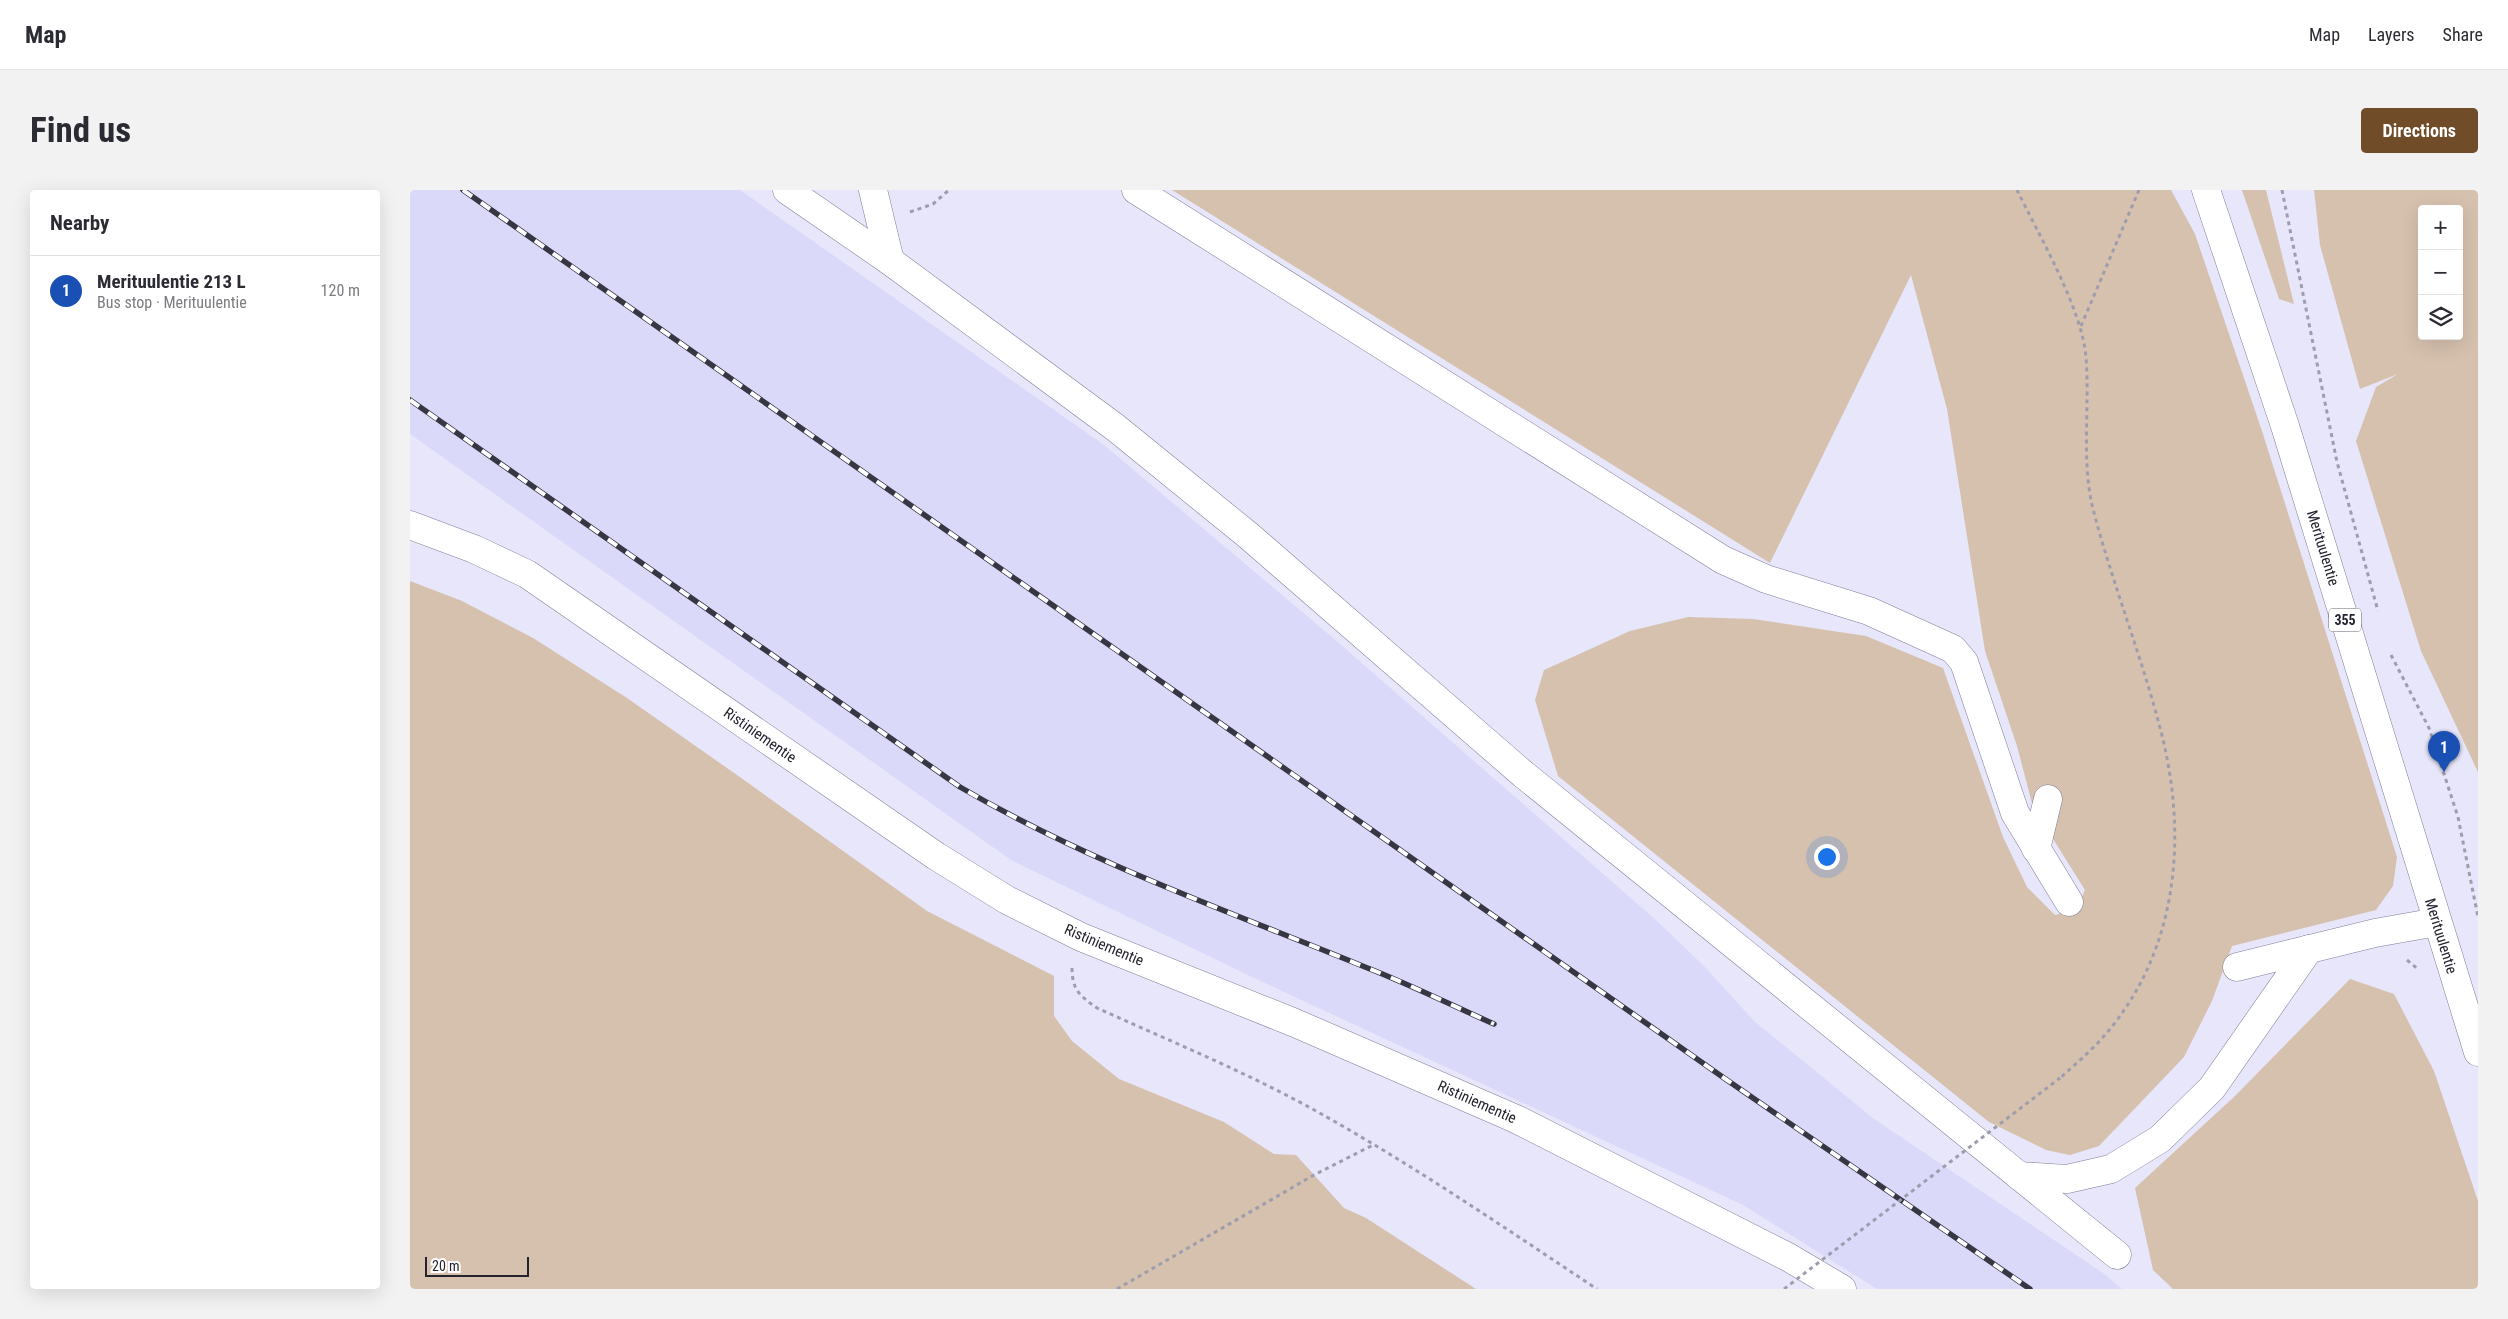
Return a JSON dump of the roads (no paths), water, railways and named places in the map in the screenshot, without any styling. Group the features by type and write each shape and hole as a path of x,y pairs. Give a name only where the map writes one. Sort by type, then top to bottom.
{"street":[{"path":"787,190 890,261 1116,428 1249,536 1523,774 2116,1255"},
{"path":"873,190 890,261"},
{"path":"1136,190 1723,560 1766,579 1869,612 1953,649 1964,662 2014,813 2070,902"},
{"name":"Merituulentie","path":"2206,190 2285,426 2478,1052"},
{"name":"Ristiniementie","path":"410,525 474,549 527,574 936,856 1007,900 1081,937 1295,1023 1516,1119 1788,1257 1842,1289"},
{"path":"2036,849 2048,799"},
{"path":"2237,966 2437,922"},
{"path":"2019,1176 2067,1179 2112,1169 2160,1139 2212,1088 2309,949"}],"railway":[{"path":"463,190 1724,1078 2030,1289"},
{"path":"410,400 960,787 1058,839 1108,862 1414,987 1494,1024"}],"place":[{"name":"Merituulentie 213 L","path":"2444,772"}]}
